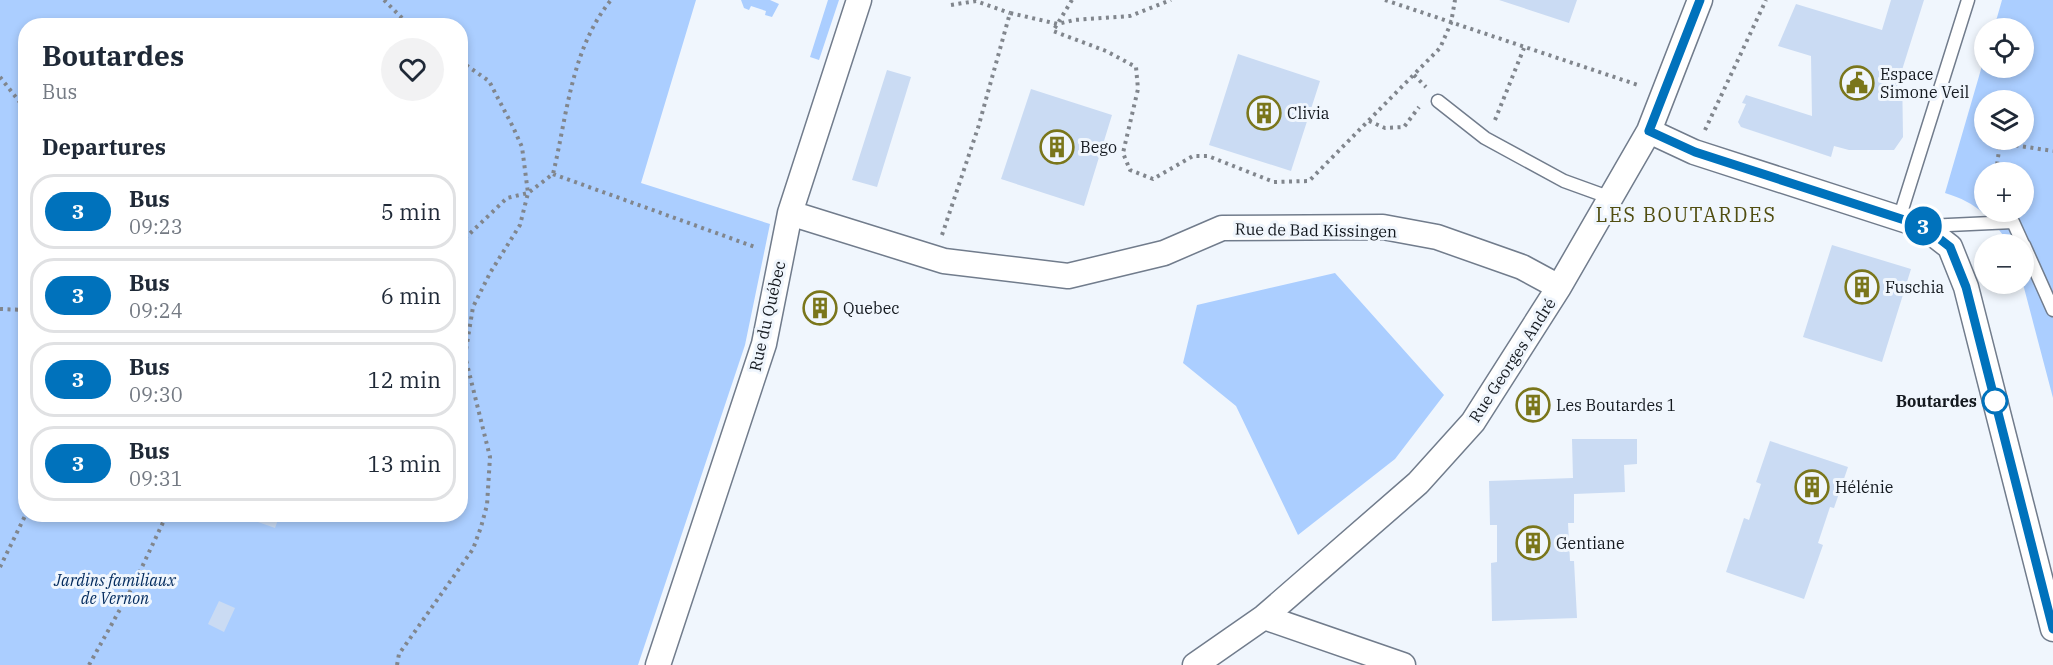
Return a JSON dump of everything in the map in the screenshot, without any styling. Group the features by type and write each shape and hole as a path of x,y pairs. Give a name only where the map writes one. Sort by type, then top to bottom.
{"street":[{"name":"Rue du Québec","path":"658,665 764,344 790,213 859,0"},
{"name":"Rue Georges André","path":"1195,665 1264,617 1418,483 1473,422 1559,287 1649,131 1700,0"},
{"path":"1649,131 1695,152 1923,226 1950,247 1966,287 2053,629"},
{"name":"Rue de Bad Kissingen","path":"790,213 934,258 1068,276 1164,253 1221,228 1383,227 1437,237 1522,267 1559,287"},
{"path":"1264,617 1403,665"}],"lane":[{"path":"1899,219 1968,0"},
{"path":"1434,97 1485,138 1564,181 1611,198"},
{"path":"1923,226 2013,222 2018,234"},
{"path":"2034,269 2053,310"}],"path":[{"path":"384,0 402,18"},
{"path":"468,235 507,198 528,193 553,174 572,78 602,10 610,0"},
{"path":"1072,0 1053,31 1106,51 1136,67 1138,89 1123,153 1130,170 1153,179 1193,156 1208,156 1274,182 1309,181 1369,121 1440,48 1451,23 1455,0"},
{"path":"951,5 976,1 1010,13 1058,24 1130,16 1171,0"},
{"path":"1385,0 1640,86"},
{"path":"1695,152 1766,0"},
{"path":"934,258 978,128 1010,13"},
{"path":"1485,138 1524,48"},
{"path":"468,67 489,81 513,127 522,147 528,193 520,225 490,273 473,307 468,338"},
{"path":"1414,75 1434,97"},
{"path":"0,77 18,100"},
{"path":"1369,121 1385,128 1404,127 1424,101"},
{"path":"1997,162 2000,143 2053,151"},
{"path":"553,174 782,256"},
{"path":"0,309 18,310"},
{"path":"397,665 399,654 473,549 487,505 489,457 468,369"},
{"path":"0,567 22,522"},
{"path":"89,665 133,586 163,522"}],"green space":[{"name":"Jardins familiaux de Vernon","path":"0,0 696,0 641,183 770,224 745,345 638,665 0,665"},
{"path":"741,0 770,0 779,4 772,17 765,15 766,11 751,6 749,10 744,8"},
{"path":"828,0 839,0 819,60 810,57"},
{"path":"2002,0 2053,0 2053,398 2026,294 2034,294 2034,234 2002,234 1992,222 2034,222 2034,162 1974,162 1974,205 1945,193 1974,93 1974,150 2034,150 2034,90 1975,90 1978,78 2034,78 2034,18 1997,18"},
{"path":"1335,273 1444,395 1395,459 1298,535 1236,406 1183,363 1197,305"}],"building":[{"path":"1499,0 1577,0 1569,23"},
{"name":"Espace Simone Veil","path":"1891,0 1924,0 1902,70 1903,137 1894,150 1849,150 1834,146 1831,157 1741,127 1738,122 1746,104 1742,103 1746,95 1812,116 1811,56 1778,46 1796,4 1882,30"},
{"name":"Clivia","path":"1238,54 1320,81 1291,171 1209,145"},
{"path":"887,70 911,77 877,187 852,180"},
{"name":"Bego","path":"1031,89 1112,115 1084,206 1001,179"},
{"name":"Fuschia","path":"1832,245 1911,269 1882,362 1803,337"},
{"name":"Quebec","path":"816,298 831,303 824,319 810,314"},
{"name":"Les Boutardes 1","path":"1524,400 1543,400 1543,411 1524,411"},
{"name":"Gentiane","path":"1572,439 1637,439 1637,464 1624,465 1625,492 1574,494 1574,523 1568,523 1570,561 1574,561 1577,618 1492,621 1491,563 1497,562 1497,525 1490,525 1489,481 1573,478"},
{"path":"1770,441 1848,467 1834,508 1830,507 1818,543 1823,545 1804,599 1726,572 1744,518 1749,520 1761,484 1756,482"},
{"path":"258,522 277,522 275,528"},
{"path":"219,601 235,608 224,632 208,624"}],"bus line":[{"name":"3","path":"1700,0 1649,131 1695,152 1923,226 1950,247 1966,287 2053,629"}],"place":[{"name":"Espace Simone Veil","path":"1857,83"},
{"name":"Clivia","path":"1264,113"},
{"name":"Bego","path":"1057,147"},
{"name":"Fuschia","path":"1862,287"},
{"name":"Quebec","path":"820,308"},
{"name":"Boutardes","path":"1995,401"},
{"name":"Les Boutardes 1","path":"1533,405"},
{"name":"Hélénie","path":"1812,487"},
{"name":"Gentiane","path":"1533,543"}],"district":[{"name":"LES BOUTARDES","path":"1686,215"}]}
